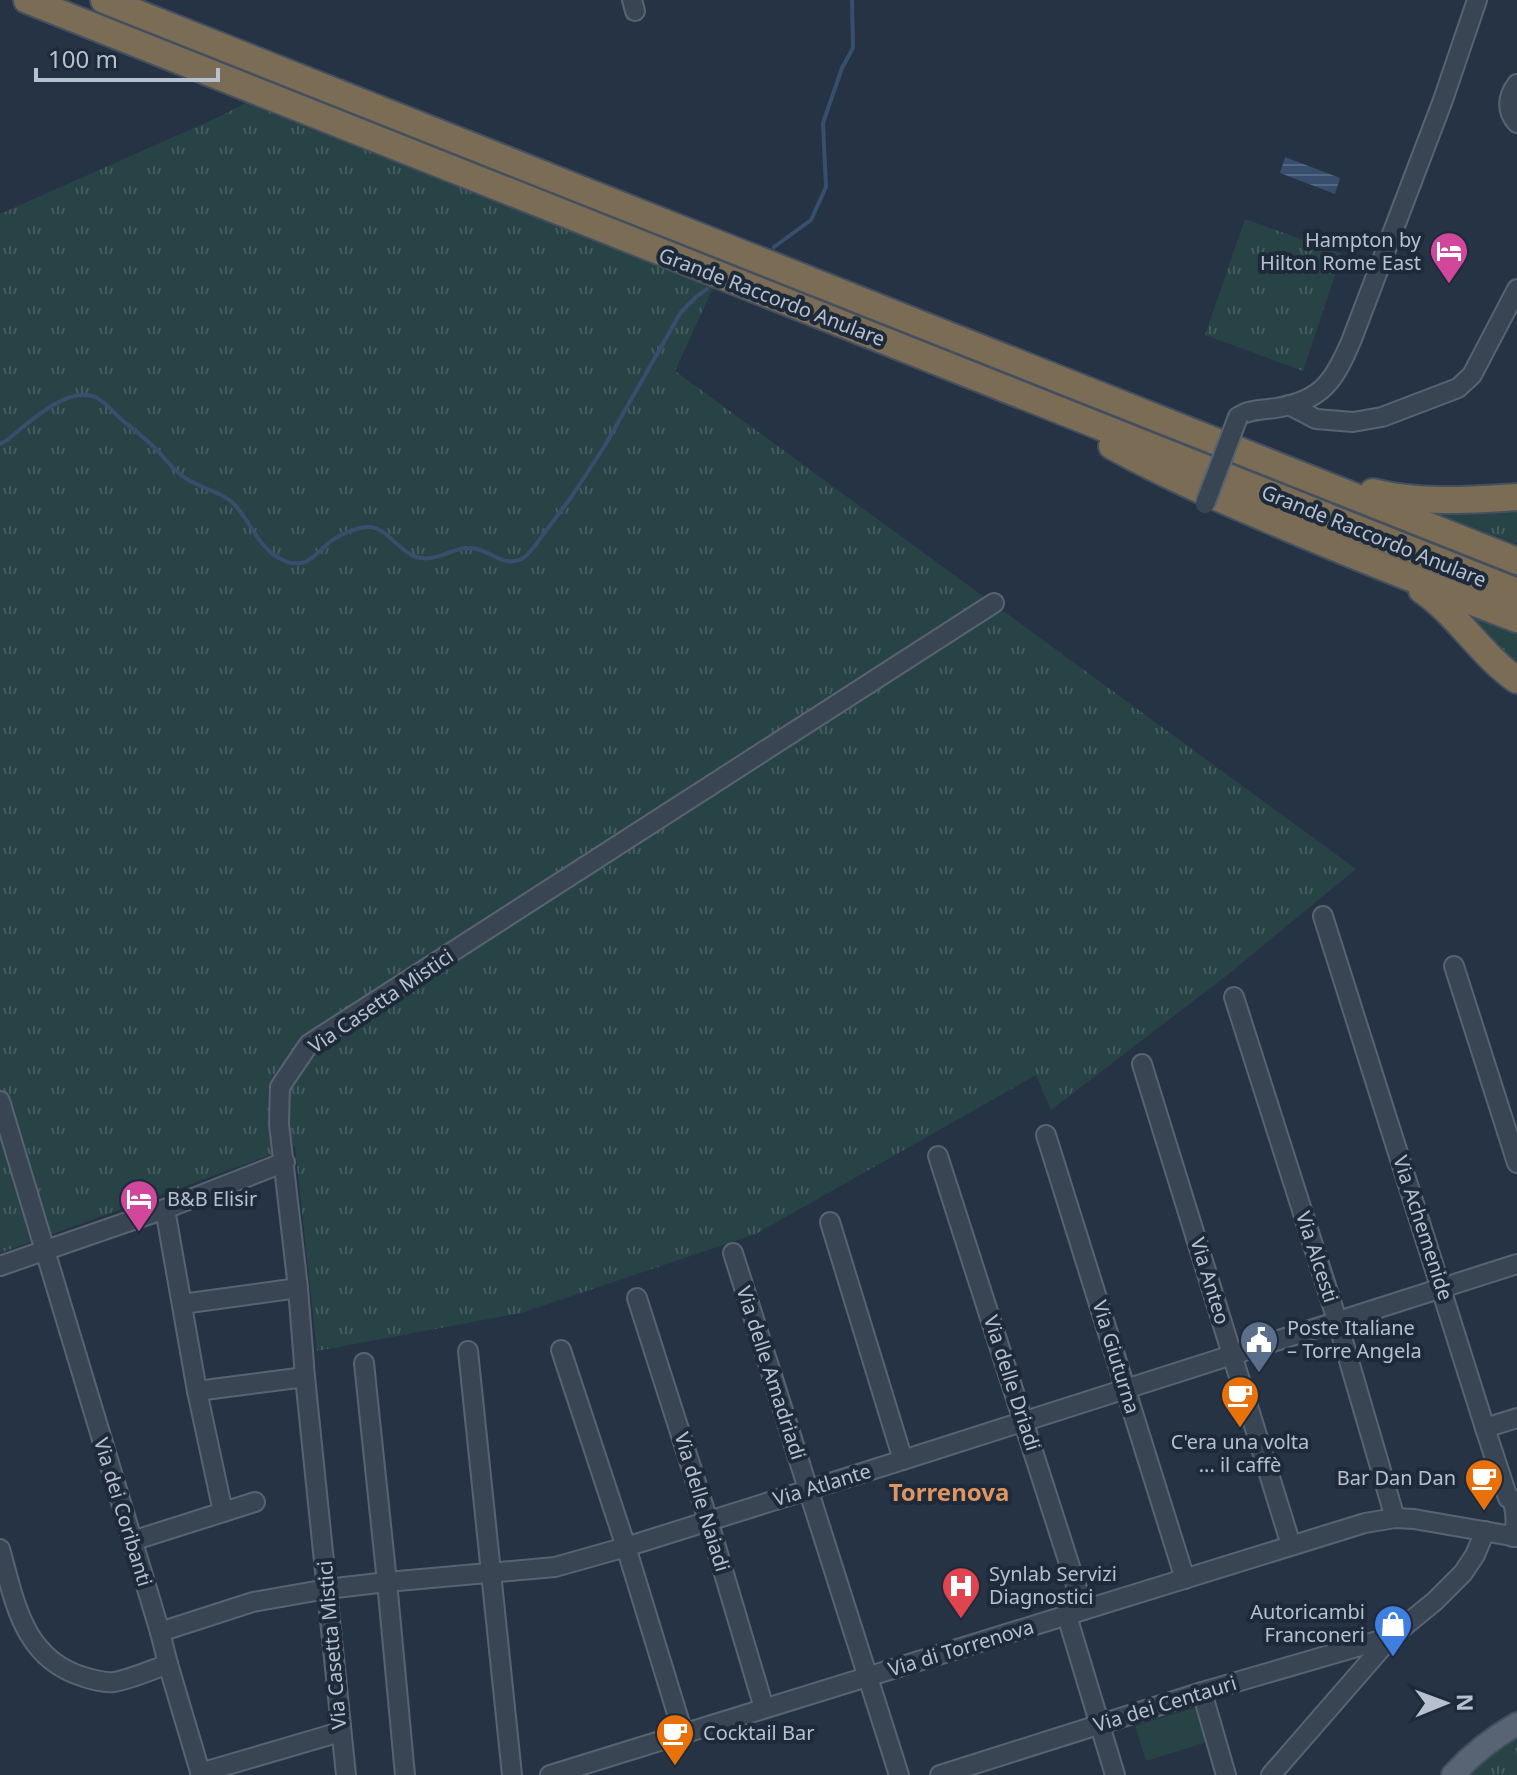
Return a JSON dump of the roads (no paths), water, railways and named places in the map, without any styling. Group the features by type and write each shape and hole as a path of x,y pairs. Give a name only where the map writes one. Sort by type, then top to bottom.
{"highway":[{"name":"Grande Raccordo Anulare","path":"27,0 1517,592"},
{"name":"Grande Raccordo Anulare","path":"104,0 1517,561"},
{"path":"1014,393 1162,474 1391,572 1517,619"},
{"path":"1295,472 1389,496 1435,500 1517,497"},
{"path":"1391,572 1437,601 1478,645 1517,680"}],"main road":[{"path":"1453,1775 1476,1752 1507,1729"}],"street":[{"path":"1205,504 1238,417 1246,412 1311,398 1332,380 1443,100 1477,0"},
{"path":"1515,86 1509,99 1509,109 1517,123"},
{"path":"1289,405 1316,419 1367,421 1458,388 1472,375 1517,289"},
{"name":"Via Casetta Mistici","path":"346,1775 279,1124 280,1087 309,1044 994,603"},
{"name":"Via Achemenide","path":"1323,916 1485,1428 1508,1498 1512,1499 1517,1524 1516,1539"},
{"path":"1454,966 1517,1163"},
{"name":"Via Alcesti","path":"1234,997 1337,1320 1395,1518"},
{"name":"Via Anteo","path":"1142,1064 1291,1545"},
{"name":"Via dei Coribanti","path":"0,1101 200,1774"},
{"name":"Via Giuturna","path":"1046,1135 1185,1579"},
{"name":"Via delle Driadi","path":"938,1156 1024,1420 1076,1613 1100,1724 1115,1775"},
{"path":"0,1266 165,1209 285,1162"},
{"path":"165,1209 197,1391 223,1512"},
{"path":"830,1222 903,1460"},
{"name":"Via delle Amadriadi","path":"733,1253 899,1775"},
{"name":"Via Atlante","path":"160,1632 253,1602 327,1589 555,1567 903,1460 1517,1264"},
{"path":"182,1304 298,1288"},
{"name":"Via delle Naiadi","path":"637,1298 764,1708"},
{"path":"561,1350 683,1733"},
{"path":"468,1351 512,1775"},
{"path":"364,1363 405,1775"},
{"path":"197,1391 305,1377"},
{"path":"1485,1428 1517,1418"},
{"path":"132,1541 255,1502"},
{"name":"Via di Torrenova","path":"557,1774 1370,1521 1395,1518 1427,1520 1516,1539"},
{"path":"1271,1775 1391,1637 1463,1573 1485,1531"},
{"path":"0,1549 22,1624 55,1664 77,1675 113,1682 168,1664"},
{"name":"Via dei Centauri","path":"940,1775 1002,1766 1100,1724 1391,1637"},
{"path":"1202,1692 1226,1775"},
{"path":"1507,1729 1517,1716"},
{"path":"200,1774 340,1732"}],"water":[{"path":"1285,157 1340,178 1335,194 1280,173"}],"waterway":[{"path":"774,247 811,220 826,187 823,123 842,68 853,48 852,0"},
{"path":"0,444 60,401 84,395 95,397 186,479 233,503 265,547 288,562 302,563 335,538 366,527 377,529 416,557 430,558 475,548 503,560 518,560 532,549 572,496 604,447 681,312 707,289"}],"place":[{"name":"Hampton by Hilton Rome East","path":"1449,285"},
{"name":"B&B Elisir","path":"139,1233"},
{"name":"Poste Italiane – Torre Angela","path":"1259,1374"},
{"name":"C'era una volta ... il caffè","path":"1240,1429"},
{"name":"Bar Dan Dan","path":"1484,1512"},
{"name":"Synlab Servizi Diagnostici","path":"961,1620"},
{"name":"Autoricambi Franconeri","path":"1393,1658"},
{"name":"Cocktail Bar","path":"675,1767"}],"district":[{"name":"Torrenova","path":"949,1493"}]}
